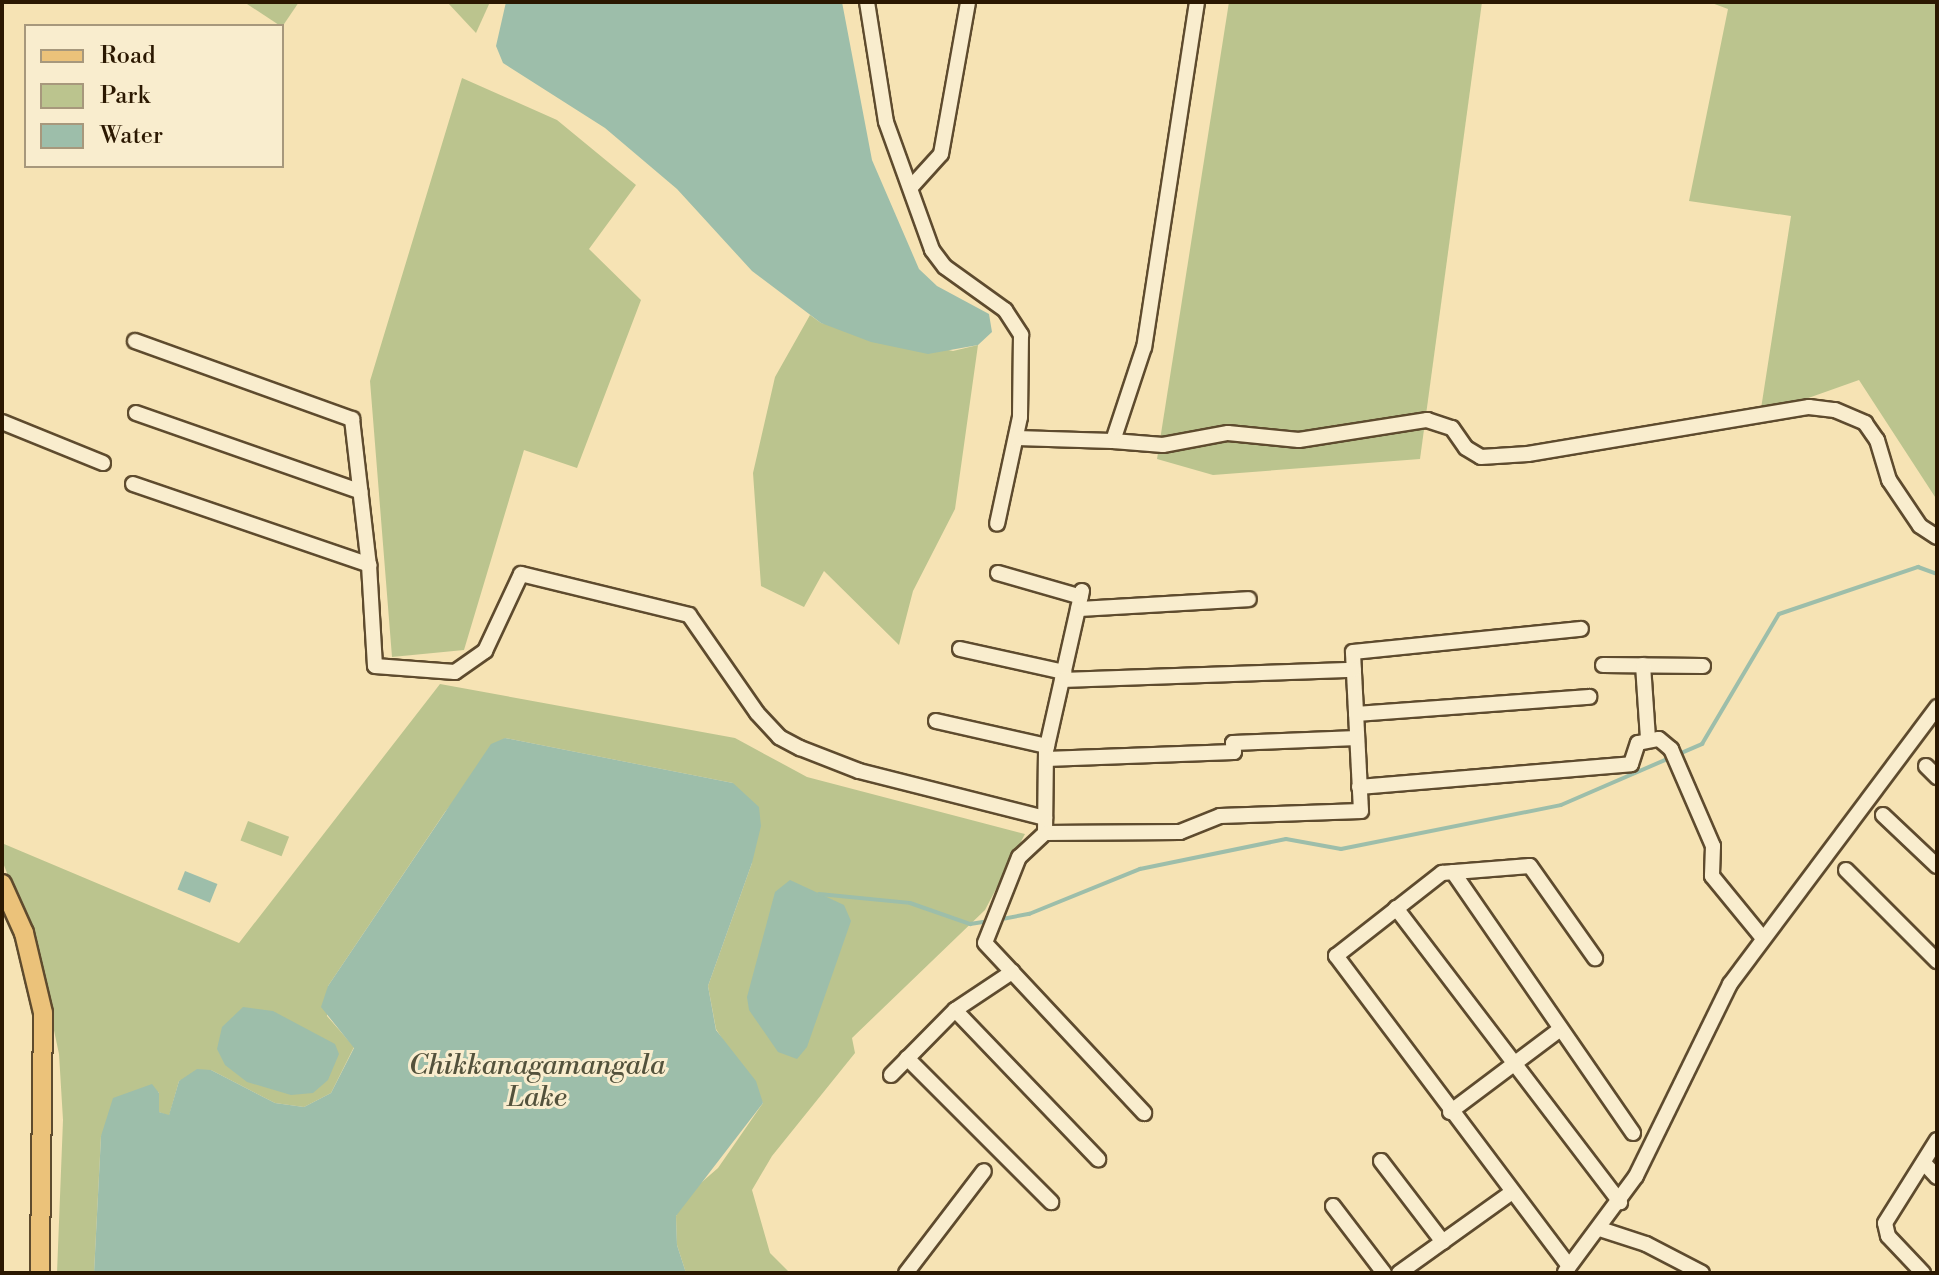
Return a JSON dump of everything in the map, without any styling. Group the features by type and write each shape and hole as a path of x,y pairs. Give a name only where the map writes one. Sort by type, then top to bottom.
{"main road":[{"path":"2,884 24,933 43,1013 40,1273"}],"street":[{"path":"867,2 884,114 937,259 1005,310 1021,335 1016,438 997,524"},
{"path":"912,186 941,154 968,2"},
{"path":"1113,441 1144,347 1197,2"},
{"path":"135,341 352,419 369,565 375,666 455,672 485,651 521,574 689,615 757,713 779,737 800,748 859,771 1045,825 1180,832 1220,816 1361,811 1353,652 1581,629"},
{"path":"1016,438 1163,445 1228,433 1299,440 1427,420 1452,428 1466,448 1481,457 1528,454 1809,407 1835,410 1865,423 1877,440 1889,480 1920,526 1937,537"},
{"path":"136,413 361,492"},
{"path":"2,422 103,463"},
{"path":"133,484 369,565"},
{"path":"998,573 1080,599 1249,599"},
{"path":"1080,599 1046,753 1045,825 1019,857 985,943 1144,1113"},
{"path":"960,649 1063,676 1354,670"},
{"path":"1603,665 1703,666"},
{"path":"1643,665 1648,738"},
{"path":"1356,714 1589,697"},
{"path":"1595,958 1530,866 1442,873 1342,948 1337,962 1567,1269 1620,1202 1710,1019 1762,937 1937,707"},
{"path":"936,721 1046,753 1234,752 1233,743 1357,738"},
{"path":"1359,787 1631,764 1634,747 1648,738 1664,741 1671,749 1713,846 1712,876 1762,937"},
{"path":"1883,815 1937,866"},
{"path":"1846,870 1937,961"},
{"path":"1453,872 1523,966 1527,986 1633,1133"},
{"path":"1396,908 1620,1202"},
{"path":"891,1075 955,1010 1012,972"},
{"path":"955,1010 1098,1159"},
{"path":"1450,1112 1558,1031"},
{"path":"907,1058 1051,1202"},
{"path":"1923,1273 1888,1236 1885,1223 1937,1140"},
{"path":"1381,1161 1443,1242"},
{"path":"1924,1163 1937,1177"},
{"path":"906,1273 984,1171"},
{"path":"1399,1273 1512,1192"},
{"path":"1333,1206 1384,1273"},
{"path":"1600,1229 1675,1267 1702,1273"}],"green space":[{"path":"244,2 299,2 284,24 277,24"},
{"path":"447,2 490,2 476,33"},
{"path":"1229,2 1482,2 1420,459 1213,475 1157,459"},
{"path":"1709,2 1937,2 1937,500 1859,380 1760,415 1791,216 1689,201 1728,9"},
{"path":"462,78 557,120 636,185 589,249 641,300 577,468 524,450 464,650 392,657 370,381"},
{"path":"810,315 821,323 953,351 978,345 955,509 913,591 899,645 824,571 804,607 761,586 753,473 775,377"},
{"name":"Chikkanagamangala Lake","path":"440,684 735,738 807,777 1025,834 985,910 852,1038 855,1053 772,1156 752,1190 770,1253 790,1273 686,1273 677,1245 676,1216 687,1195 718,1168 763,1103 716,1029 708,986 752,863 733,783 505,738 445,812 328,986 327,1016 354,1047 331,1093 304,1107 275,1103 211,1070 179,1081 169,1116 159,1112 159,1092 101,1136 94,1273 57,1273 63,1120 59,1054 38,955 2,860 4,844 239,943"},
{"path":"248,821 289,837 282,856 240,841"}],"water":[{"path":"506,2 842,2 872,160 919,269 937,286 989,314 992,332 978,345 928,354 871,342 821,323 752,271 677,189 605,128 503,63 496,46"},
{"name":"Chikkanagamangala Lake","path":"505,738 733,783 759,807 761,826 752,863 708,986 716,1030 756,1081 763,1103 676,1216 677,1245 686,1273 94,1273 101,1136 113,1098 152,1084 159,1093 159,1112 169,1115 179,1081 197,1069 211,1070 275,1103 304,1107 331,1093 354,1048 321,1007 328,986 491,744"},
{"path":"185,871 217,884 210,903 178,890"},
{"path":"790,880 844,905 851,921 807,1047 797,1059 778,1052 749,1010 747,997 775,892"},
{"name":"Chikkanagamangala Lake","path":"243,1007 273,1011 335,1044 339,1054 328,1080 313,1093 291,1095 247,1082 225,1065 217,1049 222,1027"}],"waterway":[{"path":"997,920 1029,914 1140,869 1286,839 1341,849 1561,805 1702,744 1779,614 1918,567 1937,574"},
{"path":"819,894 910,903 970,924 988,921"}]}
